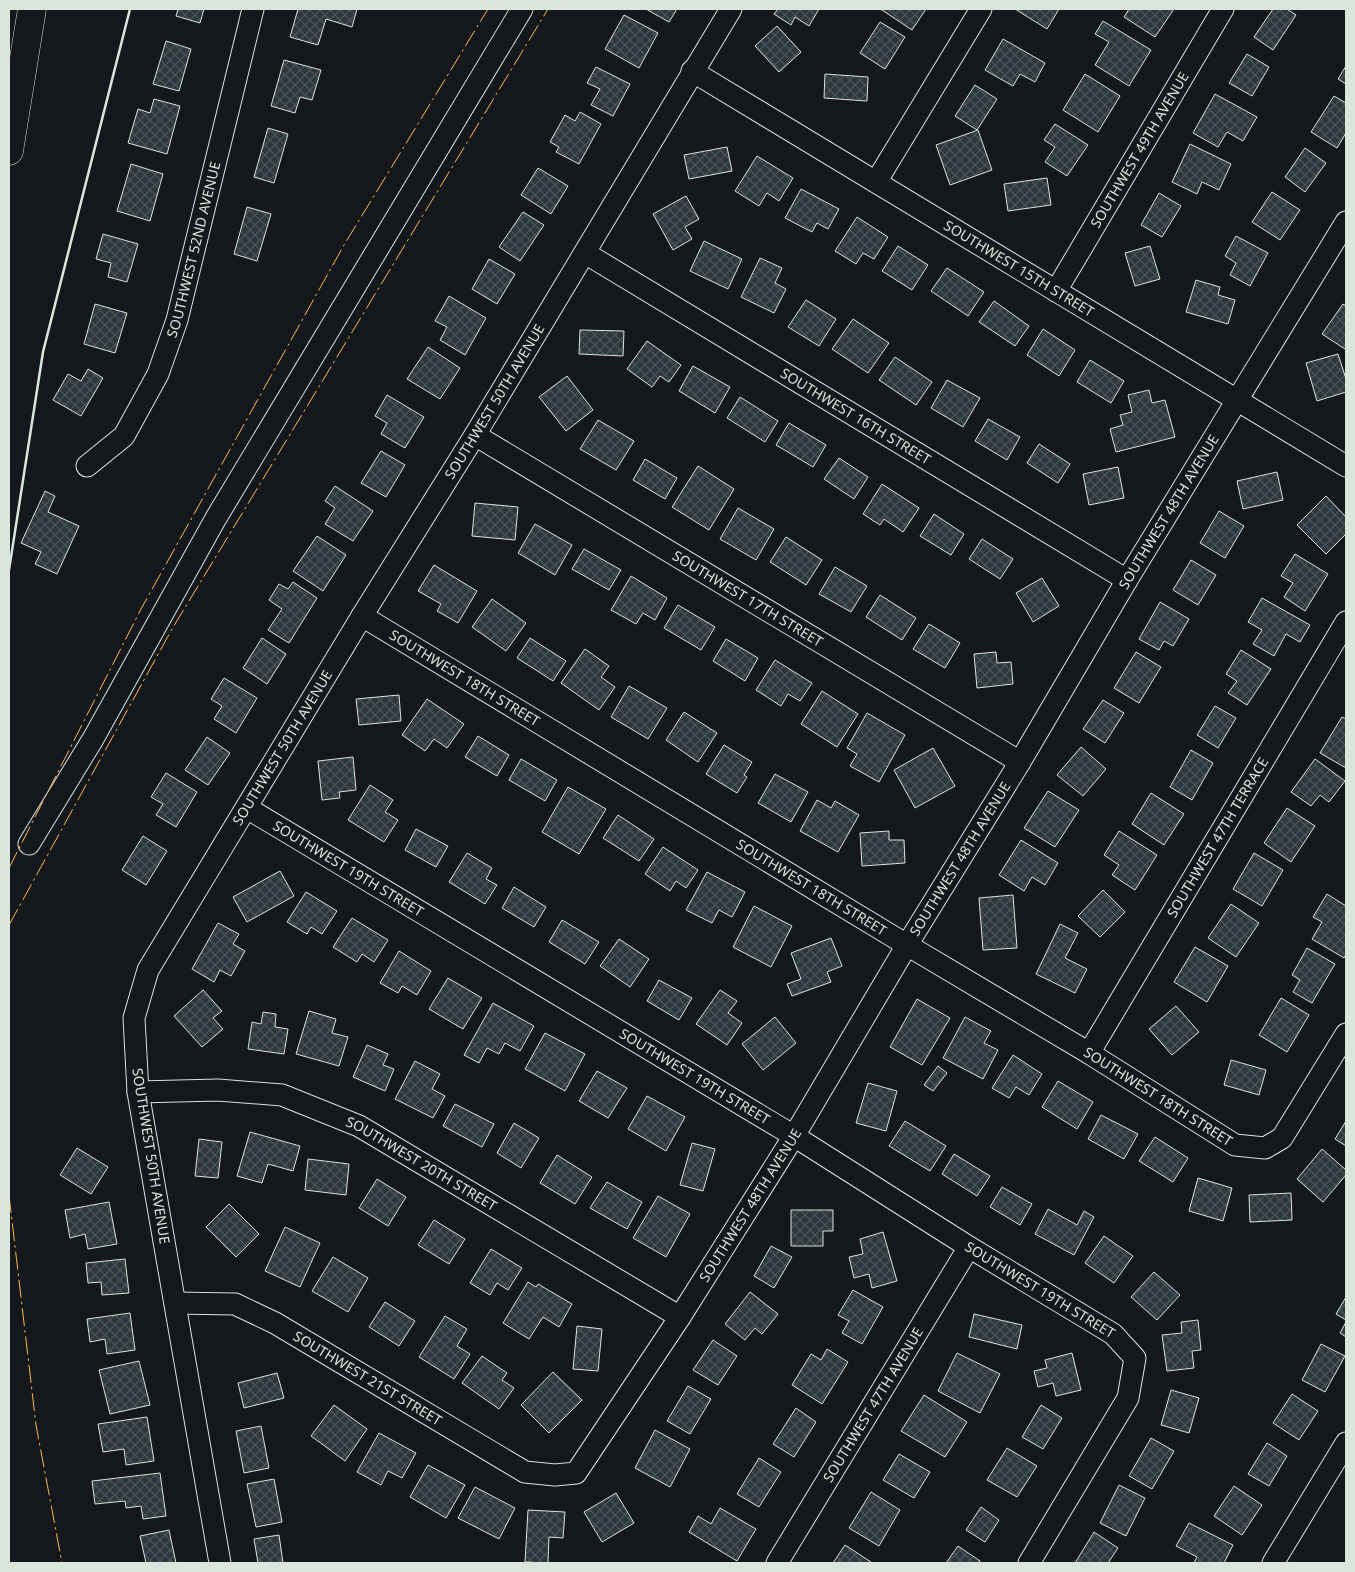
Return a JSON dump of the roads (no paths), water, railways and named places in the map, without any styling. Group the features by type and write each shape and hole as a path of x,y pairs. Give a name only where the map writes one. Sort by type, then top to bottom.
{"highway":[{"path":"9,151 32,9"}],"street":[{"name":"SOUTHWEST 52ND AVENUE","path":"87,466 124,436 158,374 177,320 253,9"},
{"path":"29,844 93,739 216,518 522,9"},
{"name":"SOUTHWEST 50TH AVENUE","path":"220,1563 138,1092 134,1018 148,970 362,616 475,435 731,9"},
{"path":"876,182 981,9"},
{"name":"SOUTHWEST 49TH AVENUE","path":"1056,291 1223,9"},
{"name":"SOUTHWEST 15TH STREET","path":"692,71 1346,466"},
{"name":"SOUTHWEST 48TH AVENUE","path":"555,1475 576,1473 680,1317 794,1136 907,945 1020,762 1127,580 1346,222"},
{"name":"SOUTHWEST 16TH STREET","path":"585,253 1127,580"},
{"name":"SOUTHWEST 17TH STREET","path":"475,435 1020,762"},
{"name":"SOUTHWEST 18TH STREET","path":"362,616 1089,1053 1235,1144 1265,1148 1282,1138 1346,1034"},
{"name":"SOUTHWEST 47TH TERRACE","path":"1089,1053 1346,622"},
{"name":"SOUTHWEST 19TH STREET","path":"246,808 794,1136 1113,1334 1135,1358 1128,1398 1029,1563"},
{"name":"SOUTHWEST 20TH STREET","path":"138,1092 218,1090 282,1096 359,1126 680,1317"},
{"name":"SOUTHWEST 47TH AVENUE","path":"777,1563 970,1247"},
{"name":"SOUTHWEST 21ST STREET","path":"175,1303 235,1304 275,1322 525,1472 555,1475"},
{"path":"1273,1563 1346,1443"}]}
